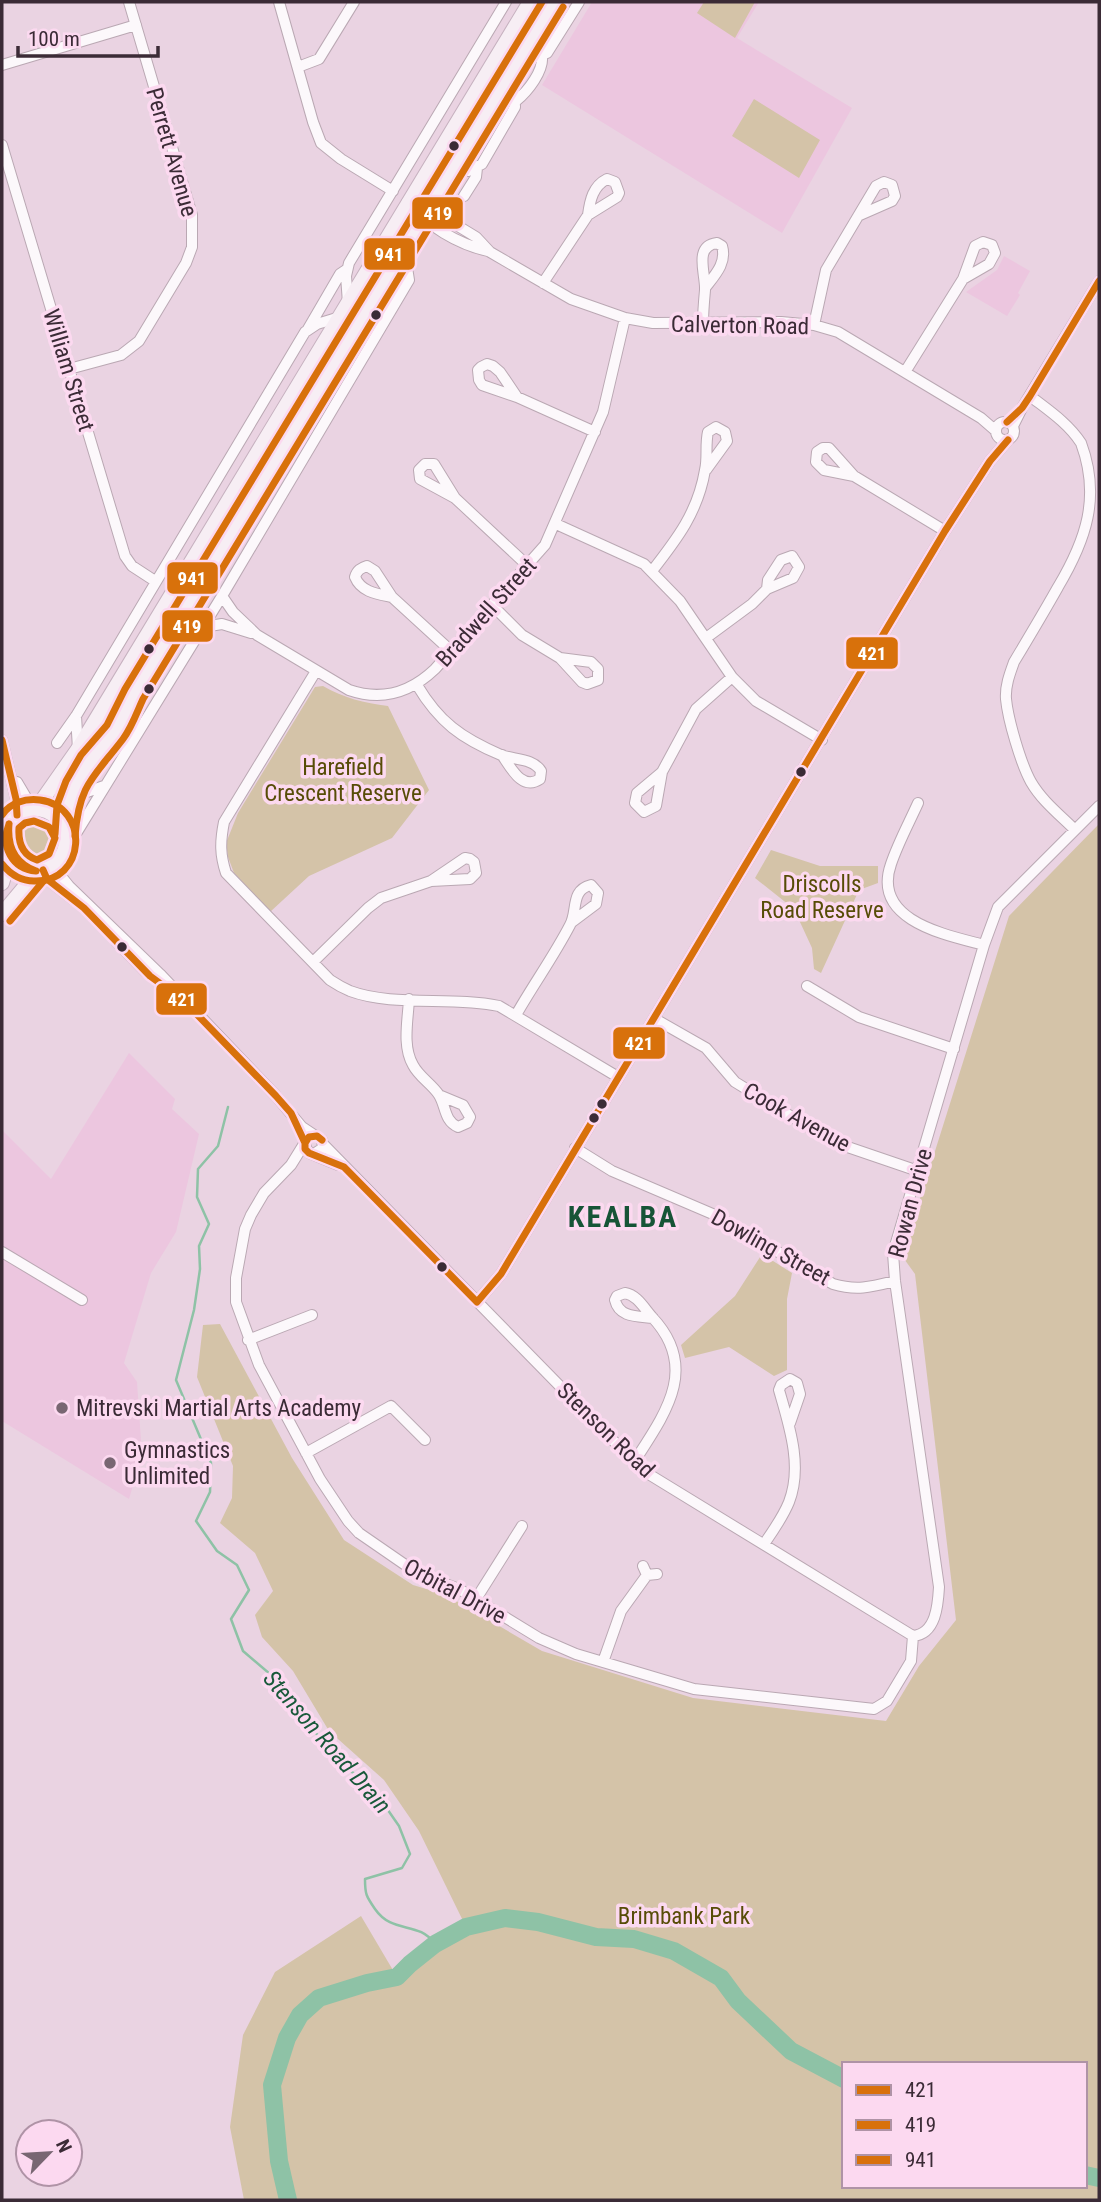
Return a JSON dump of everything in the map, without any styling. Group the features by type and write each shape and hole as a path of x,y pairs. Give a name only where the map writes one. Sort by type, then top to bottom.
{"main road":[{"path":"2,883 5,873 6,829 17,815 34,809 78,749 530,2"},
{"path":"2,914 65,847 71,834 70,798 85,768 117,731 134,694 554,2"},
{"path":"34,809 55,817 71,834"},
{"path":"6,851 15,864 29,871 45,868"}],"street":[{"name":"Perrett Avenue","path":"69,369 121,355 139,341 186,263 192,247 192,215 129,2"},
{"path":"279,2 321,143 341,159 393,191"},
{"path":"298,67 319,59 354,2"},
{"path":"57,743 76,716 506,2"},
{"path":"451,222 449,210 452,171 462,172 482,164 513,112 516,101 516,66 550,50 579,2"},
{"path":"2,65 136,25"},
{"path":"516,101 524,94 538,72 543,61 542,55"},
{"name":"William Street","path":"2,145 125,556 132,566 155,581"},
{"path":"464,196 476,177 477,168"},
{"name":"Calverton Road","path":"408,202 471,247 491,252"},
{"name":"Calverton Road","path":"425,213 451,222 476,237 491,252 571,299 625,318 653,323 781,322 814,325 838,332 1004,430"},
{"path":"543,283 589,215"},
{"path":"814,325 826,270 860,215"},
{"path":"71,834 104,786 222,596 410,280 404,248"},
{"path":"346,270 348,303"},
{"path":"905,372 963,279"},
{"path":"477,1302 494,1284 945,531 990,461 1004,430 1030,396 1099,281"},
{"path":"703,323 705,288"},
{"path":"309,329 323,321 340,317"},
{"name":"Bradwell Street","path":"222,596 233,612 257,635 349,690 373,696 395,694 417,685 451,651 545,545 603,412 625,318"},
{"path":"1030,396 1062,420 1081,442 1094,472 1097,491 1097,508 1087,540 1014,662 1006,697 1010,720 1031,781 1040,795 1075,830"},
{"path":"517,397 595,432"},
{"path":"652,571 684,531 706,470"},
{"path":"854,476 945,531"},
{"path":"455,498 528,566"},
{"path":"556,524 644,564 680,601 732,677 756,701 822,740"},
{"path":"706,638 752,604 767,589"},
{"path":"392,597 451,651"},
{"path":"492,605 522,635 560,658"},
{"path":"203,627 222,624 257,635"},
{"path":"316,671 224,822 220,856 226,873 330,980 349,991 499,1006 618,1077"},
{"path":"662,772 696,709 732,677"},
{"path":"417,685 441,720 459,733 502,755"},
{"path":"76,716 78,749"},
{"path":"2,740 16,799 17,815"},
{"path":"10,770 34,809"},
{"path":"70,798 104,786"},
{"path":"918,803 890,865 893,899 901,911 919,925 984,945"},
{"name":"Rowan Drive","path":"913,1636 924,1633 933,1621 939,1587 895,1281 894,1253 984,945 998,907 1099,806"},
{"path":"45,868 60,875 145,959 291,1113 302,1127 322,1139 322,1150 313,1154 305,1149 291,1113"},
{"path":"313,962 381,898 431,881"},
{"path":"516,1015 572,922"},
{"path":"807,986 859,1017 954,1049"},
{"path":"409,999 406,1038 408,1052 413,1066 439,1095"},
{"name":"Cook Avenue","path":"655,1018 706,1048 734,1082 833,1142 918,1171"},
{"path":"304,1143 314,1135"},
{"name":"Orbital Drive","path":"291,1166 304,1143"},
{"name":"Stenson Road","path":"324,1145 634,1462 651,1476 913,1636"},
{"name":"Dowling Street","path":"575,1148 612,1171 715,1215 833,1284 850,1289 895,1281"},
{"name":"Orbital Drive","path":"313,1154 291,1166 264,1192 245,1229 236,1278 236,1302 248,1340 306,1453 335,1503 359,1533 417,1573 459,1589 539,1638 603,1662 694,1689 867,1710 887,1701 911,1661 914,1650 913,1636"},
{"name":"Stenson Road","path":"313,1154 344,1167"},
{"path":"2,1252 82,1300"},
{"path":"248,1340 312,1315"},
{"path":"634,1462 667,1408 674,1388 674,1350 666,1333 653,1318"},
{"path":"306,1453 391,1406 425,1440"},
{"path":"764,1544 785,1510 793,1488 790,1423"},
{"path":"476,1599 522,1526"},
{"path":"603,1662 621,1611 649,1572"}],"shaded area":[{"path":"592,2 759,2 737,38 852,108 782,233 542,85"},
{"path":"1004,256 1030,271 1007,316 966,292 997,270"},
{"path":"129,1053 175,1099 172,1109 199,1134 176,1232 151,1273 124,1363 137,1382 142,1455 129,1499 2,1421 2,1130 51,1179"}],"green space":[{"path":"704,2 755,2 735,38 697,13"},
{"path":"754,99 820,140 799,178 732,136"},
{"name":"Harefield Crescent Reserve","path":"323,686 354,699 388,706 429,790 392,838 309,876 270,912 234,873 226,843 238,813 315,687"},
{"path":"35,820 50,826 56,841 50,856 35,862 20,856 14,841 20,826"},
{"name":"Brimbank Park","path":"1099,824 1099,2200 244,2200 230,2127 243,2035 275,1972 361,1916 397,1977 435,1944 466,1927 419,1831 384,1780 329,1731 293,1671 262,1637 255,1615 273,1591 255,1553 220,1523 232,1498 233,1466 197,1377 203,1325 220,1324 292,1458 344,1540 413,1585 446,1595 542,1651 693,1698 886,1721 919,1666 956,1620 915,1274 902,1256 1009,916"},
{"name":"Driscolls Road Reserve","path":"771,850 820,866 878,866 878,883 859,890 821,973 814,969 812,948 794,909 755,878"},
{"path":"762,1254 792,1273 787,1299 787,1370 774,1376 729,1347 685,1358 681,1345 735,1296"}],"waterway":[{"name":"Stenson Road Drain","path":"228,1107 218,1146 198,1169 197,1197 209,1224 199,1246 200,1269 194,1310 176,1380 211,1463 210,1492 196,1521 217,1551 237,1565 249,1590 231,1619 243,1651 284,1686 306,1722 346,1767 374,1790 399,1826 410,1854 402,1868 365,1879 370,1901 382,1917 421,1932 435,1944"},
{"path":"288,2200 279,2161 272,2085 287,2038 300,2015 319,1998 397,1977 435,1944 466,1927 505,1918 538,1922 596,1937 634,1939 674,1951 721,1978 738,2001 791,2051 842,2078"},
{"path":"1087,2175 1099,2178"}],"transit line":[{"name":"941","path":"55,834 57,805 66,781 81,755 107,725 125,689 542,2"},
{"name":"419","path":"75,836 84,792 126,734 143,699 563,7"},
{"name":"421","path":"1007,422 1030,396 1099,281"},
{"name":"421","path":"477,1302 501,1274 945,531 990,461 1008,440"},
{"name":"421","path":"2,740 16,799 17,815"},
{"name":"941","path":"2,815 14,804 29,800 40,800 57,806 68,816 74,829 76,844 72,858 64,870 51,878 25,880 12,874 2,864"},
{"name":"419","path":"34,821 49,827 55,838 49,854 37,860 25,852 19,833 19,828 25,823 34,821"},
{"name":"421","path":"9,824 9,840 13,853 28,868 36,871"},
{"name":"421","path":"9,824 6,840 10,855 20,866 36,871"},
{"name":"421","path":"43,870 47,879 84,908 150,976 184,1001 276,1096 291,1113 305,1143"},
{"name":"419","path":"10,921 46,878"},
{"name":"421","path":"322,1140 317,1136 309,1137 305,1149 344,1167 477,1302"}],"place":[{"name":"Mitrevski Martial Arts Academy","path":"62,1408"},
{"name":"Gymnastics Unlimited","path":"110,1463"}],"district":[{"name":"KEALBA","path":"623,1217"}]}
